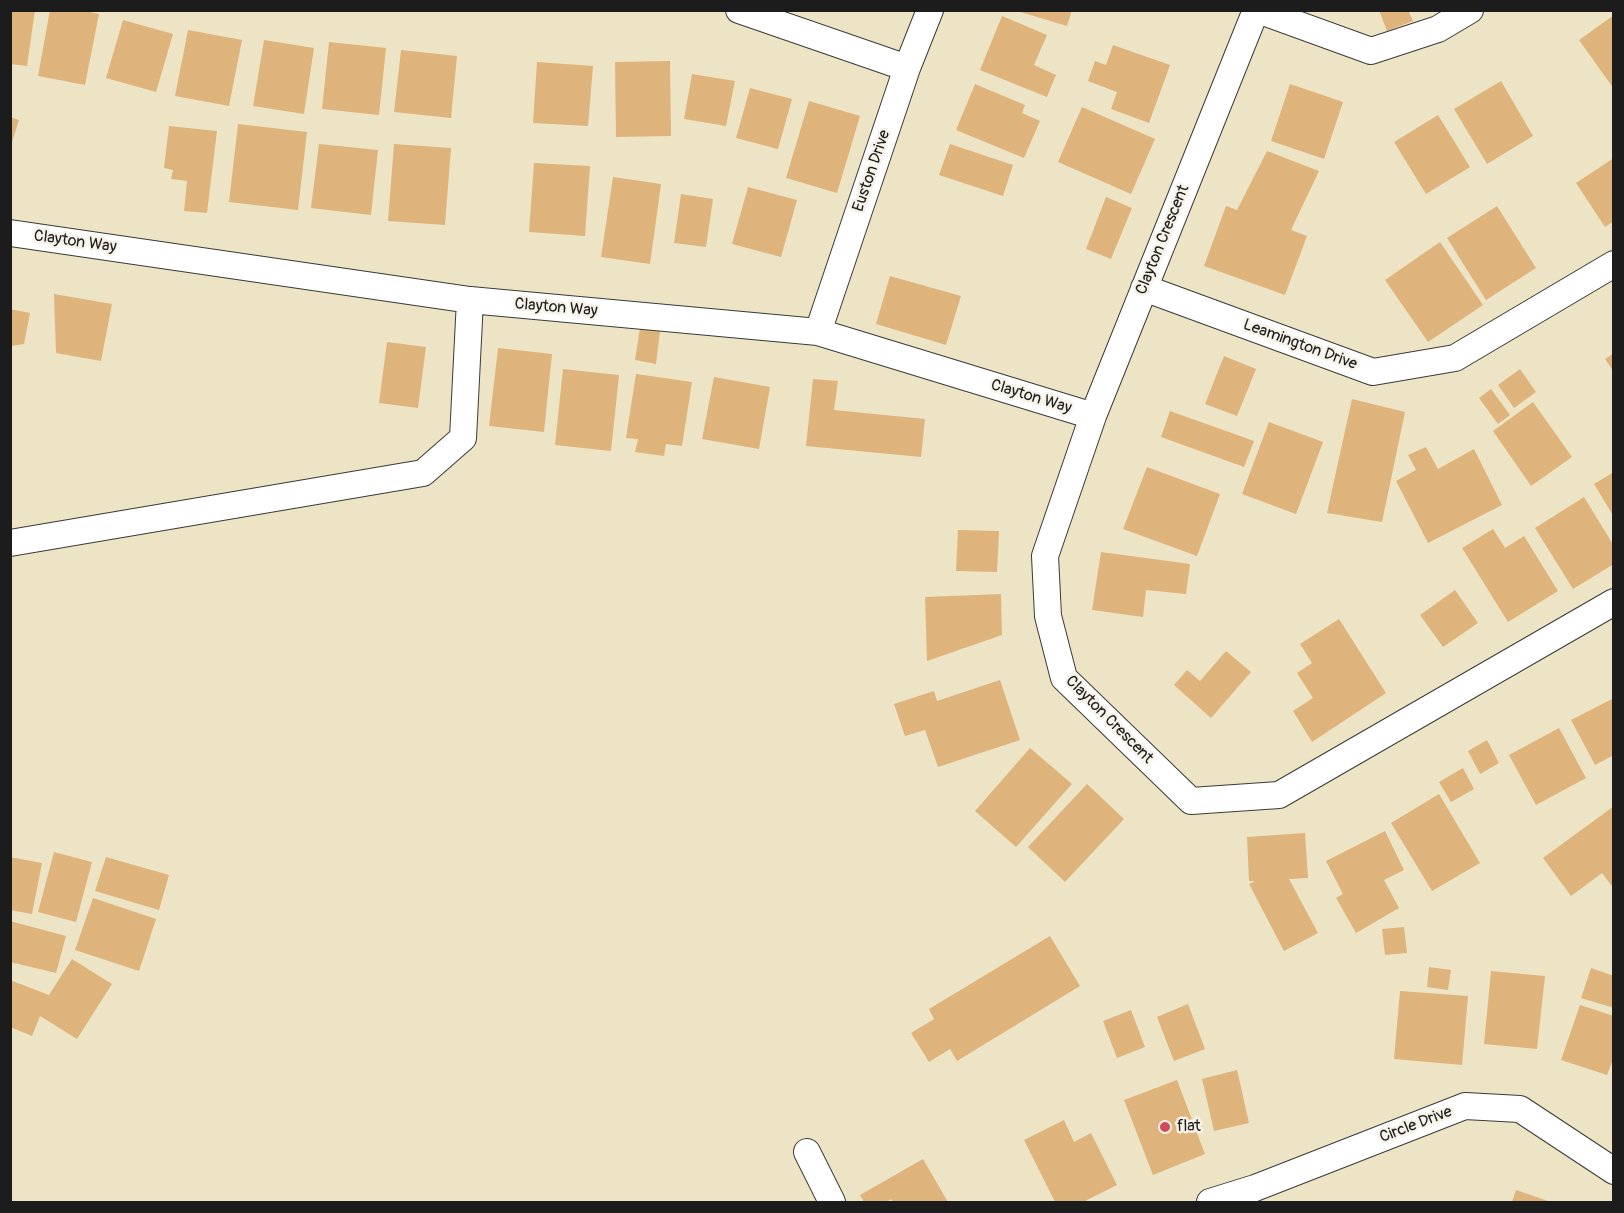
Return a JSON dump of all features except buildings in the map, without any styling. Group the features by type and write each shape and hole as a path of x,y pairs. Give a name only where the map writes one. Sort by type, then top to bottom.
{"street":[{"path":"738,10 907,68"},
{"name":"Euston Drive","path":"818,332 907,68 930,10"},
{"path":"1257,10 1371,51 1438,29 1470,10"},
{"name":"Clayton Crescent","path":"1257,10 1093,416 1046,556 1048,616 1064,678 1191,801 1279,795 1614,602"},
{"name":"Clayton Way","path":"10,232 470,300 818,332 1093,416"},
{"name":"Leamington Drive","path":"1144,288 1373,372 1455,358 1614,264"},
{"path":"10,543 423,473 463,438 470,300"},
{"name":"Circle Drive","path":"1210,1203 1255,1188 1465,1106 1520,1109 1614,1171"},
{"path":"807,1152 832,1203"}],"place":[{"name":"flat","path":"1165,1127"}]}
